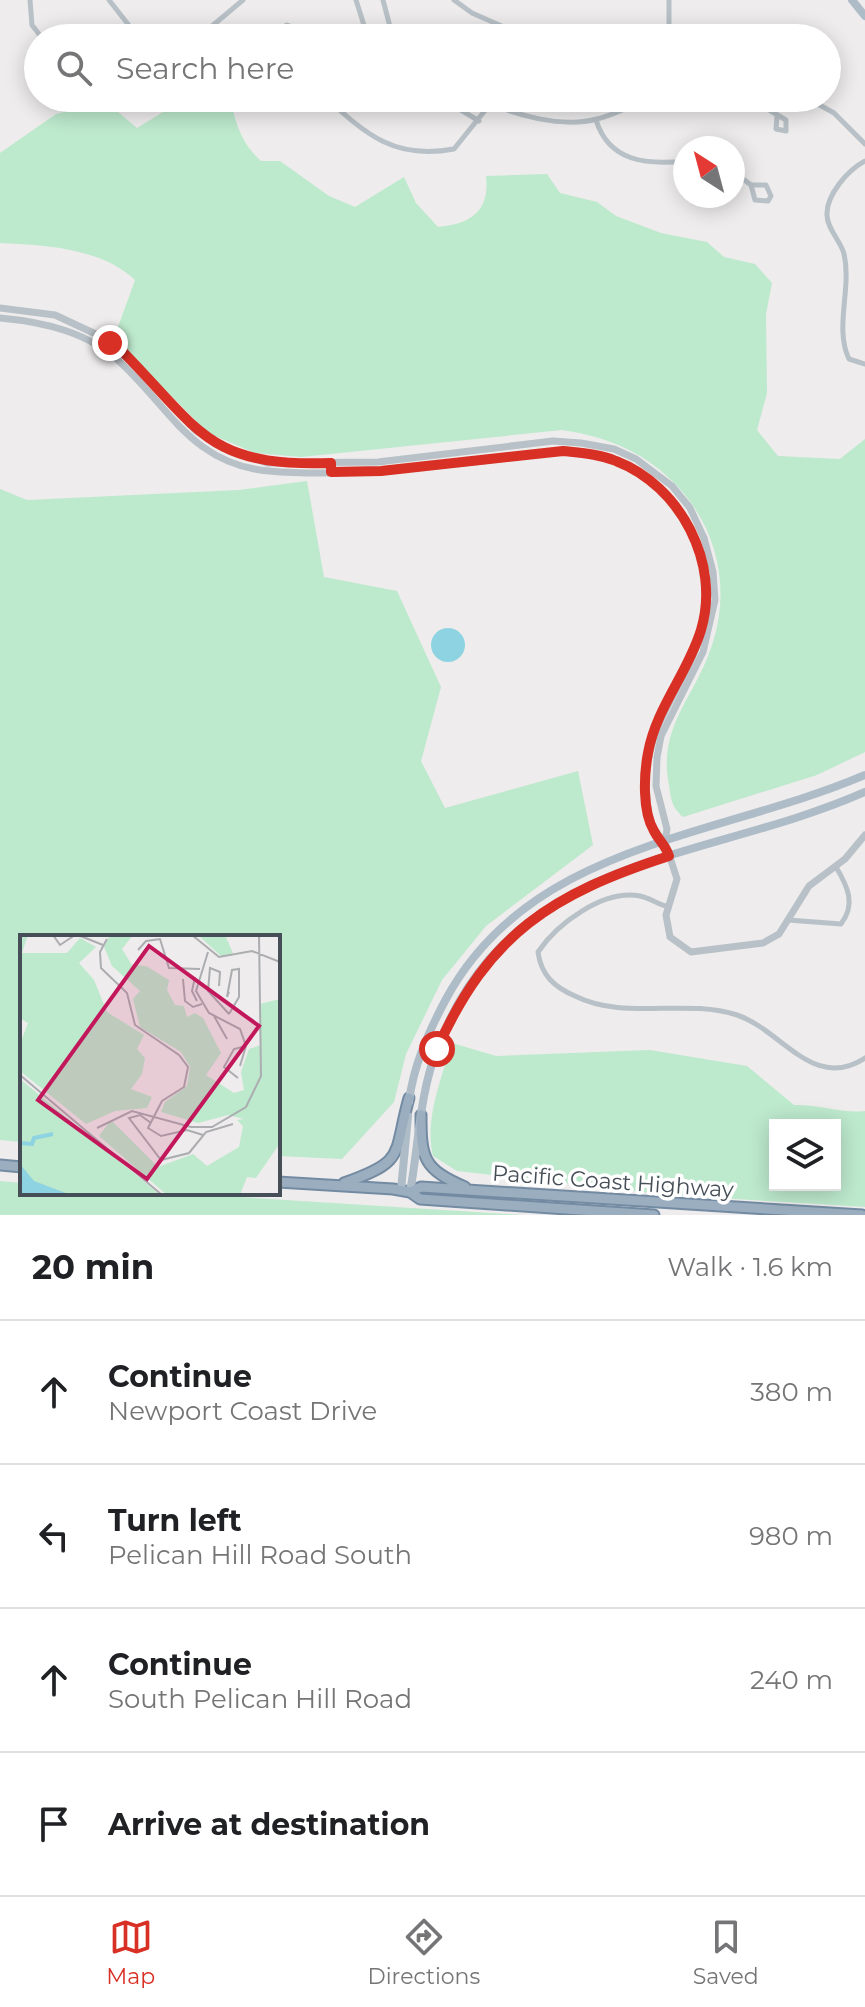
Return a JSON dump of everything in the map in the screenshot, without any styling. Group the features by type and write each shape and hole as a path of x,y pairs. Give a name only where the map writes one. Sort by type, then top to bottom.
{"highway":[{"path":"337,1185 379,1171 393,1161 409,1098"},
{"path":"421,1115 421,1152 426,1162 443,1177 472,1190"},
{"path":"0,1165 20,1167"},
{"name":"Pacific Coast Highway","path":"280,1182 406,1191 421,1187 862,1215"},
{"name":"Pacific Coast Highway","path":"406,1191 420,1199 654,1215"}],"main road":[{"path":"852,0 865,16"},
{"path":"406,1191 409,1098 434,1020 454,984 490,938 536,897 566,879 665,842 865,775"},
{"path":"406,1191 429,1075 450,1021 477,976 531,920 572,892 615,873 865,792"}],"street":[{"path":"30,0 32,24"},
{"path":"109,0 128,24"},
{"path":"214,24 243,0"},
{"path":"356,0 364,24"},
{"path":"383,0 389,24"},
{"path":"454,0 496,24"},
{"path":"669,0 669,24"},
{"path":"341,112 391,148 416,152 454,149 485,112"},
{"path":"464,112 479,121"},
{"path":"521,112 537,117 596,120 615,112"},
{"path":"771,112 777,116"},
{"path":"832,112 865,144"},
{"path":"596,120 609,145 626,157 645,163 673,162"},
{"path":"865,161 843,181 830,199 826,216 844,252 847,295 842,345 849,359 865,364"},
{"path":"745,180 751,185 755,200 768,201 771,196 766,185 751,185"},
{"path":"0,308 55,315 100,336 134,363 195,430 222,447 266,467"},
{"path":"0,318 62,328 95,344 121,363 170,420 195,443 222,458 266,467 331,468 553,441 614,449 636,459 672,486 690,508 704,538 713,572 715,600 699,650 661,736 656,786 667,829 665,842 677,885 669,907 667,931 674,942 691,952 763,943 779,934 809,886 836,867 865,835"},
{"path":"95,344 100,336"},
{"path":"104,350 110,343"},
{"path":"665,842 654,832 648,809 647,754 653,731 699,650"},
{"path":"788,920 841,924 849,913 850,893 836,867"},
{"path":"669,907 641,896 615,897 589,908 546,940 538,952 540,966 548,979 564,991 599,1006 718,1009 765,1030 811,1064 841,1068 865,1058"}],"green space":[{"path":"64,112 118,112 137,128 163,112 234,112 240,132 261,161 280,161 329,196 355,207 404,177 416,203 438,227 460,223 476,214 485,198 486,176 547,174 560,193 597,202 616,216 661,233 707,242 724,257 755,264 772,283 766,314 767,393 757,430 778,456 840,459 865,439 865,752 817,775 683,817 674,806 667,764 669,745 680,711 713,642 718,622 720,581 711,541 692,505 667,476 626,448 596,437 562,430 301,457 255,453 208,433 114,338 135,280 106,261 72,250 0,243 0,153 56,114"},
{"path":"307,481 324,577 397,591 441,687 421,761 445,808 578,771 593,845 486,926 442,980 406,1054 394,1102 342,1159 280,1156 280,935 20,935 20,1142 0,1140 0,489 27,500 239,490"},
{"path":"452,1043 496,1056 650,1050 747,1066 794,1105 865,1111 865,1207 668,1195 457,1171 433,1156 432,1113"},
{"path":"0,1181 20,1183 20,1195 207,1195 523,1215 0,1215"}],"water":[{"path":"448,628 460,633 465,645 460,657 448,662 436,657 431,645 436,633"}],"route":[{"path":"110,343 124,353 195,430 222,447 245,456 267,463 331,463 331,472 381,471 563,451 587,453 617,461 653,482 684,517 697,543 707,600 702,627 681,678 653,731 647,754 648,809 654,832 665,842 669,856 595,881 572,892 531,920 477,976 437,1049"}]}
